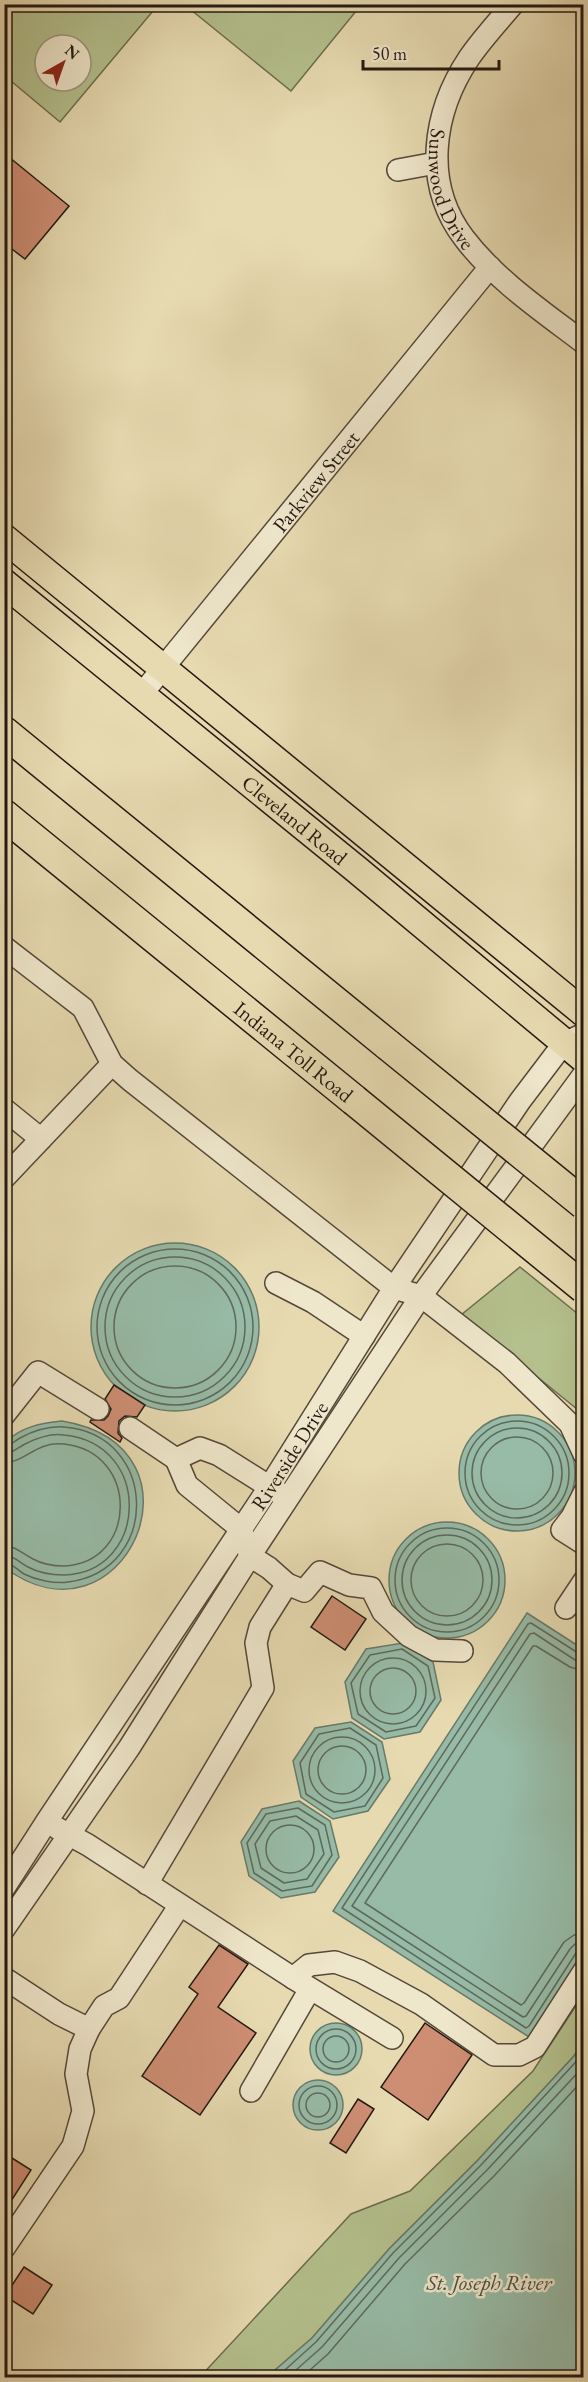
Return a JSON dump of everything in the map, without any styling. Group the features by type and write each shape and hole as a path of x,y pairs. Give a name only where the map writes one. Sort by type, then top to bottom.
{"highway":[{"path":"4,732 584,1204"},
{"name":"Indiana Toll Road","path":"4,815 584,1288"}],"main road":[{"name":"Cleveland Road","path":"4,538 584,1013"},
{"name":"Cleveland Road","path":"4,583 577,1045"}],"street":[{"name":"Sunwood Drive","path":"513,4 470,57 454,83 443,108 437,137 436,163 445,200 462,236 490,267 584,343"},
{"path":"398,170 436,163"},
{"name":"Parkview Street","path":"141,695 490,267"},
{"path":"4,947 83,1008 112,1064 394,1288 421,1296 507,1363 570,1424 584,1454"},
{"name":"Riverside Drive","path":"4,1888 46,1821 270,1486 394,1288 520,1101 577,1045"},
{"path":"4,1178 112,1064"},
{"name":"Riverside Drive","path":"4,1929 129,1748 250,1556 421,1296 584,1074"},
{"path":"4,1109 41,1139"},
{"path":"276,1283 313,1302 364,1336"},
{"path":"4,1415 38,1372 99,1409"},
{"path":"130,1428 176,1458 187,1485 241,1530 250,1556 288,1584 304,1591 320,1572 349,1585 371,1588 383,1612 409,1636 435,1650 462,1652"},
{"path":"176,1458 200,1448 219,1455 289,1498"},
{"path":"584,1493 572,1517 562,1530 584,1544"},
{"path":"566,1608 584,1581"},
{"path":"147,1884 262,1688 256,1643 260,1628 288,1584"},
{"path":"46,1821 301,1984 392,2038"},
{"path":"4,2248 73,2146 83,2111 76,2074 80,2049 88,2029 104,2006 119,1998 180,1905"},
{"path":"251,2091 309,1965 335,1962 360,1971 421,2004 494,2055 519,2055 536,2047 584,1971"},
{"path":"4,1978 59,2014 88,2029"}],"shaded area":[{"path":"4,5 158,5 93,83 93,33 33,33 33,93 84,93 60,122 5,76"},
{"path":"185,5 361,5 291,91"},
{"path":"520,1267 583,1318 583,1414 461,1315"},
{"path":"583,1995 583,2042 574,2056 478,2160 389,2249 312,2338 267,2377 199,2378 351,2214 410,2191 533,2071"}],"water":[{"path":"175,1243 207,1250 234,1268 252,1295 259,1327 252,1359 234,1386 207,1404 175,1411 143,1404 116,1386 98,1359 91,1327 98,1295 116,1268 143,1250"},
{"path":"517,1415 539,1419 558,1432 571,1451 575,1473 571,1495 558,1514 539,1527 517,1531 495,1527 476,1514 463,1495 459,1473 463,1451 476,1432 495,1419"},
{"path":"62,1421 109,1438 135,1467 143,1502 136,1538 115,1567 85,1586 47,1588 4,1567 5,1442 32,1427"},
{"path":"447,1522 469,1526 488,1539 501,1558 505,1580 501,1602 488,1621 469,1634 447,1638 425,1634 406,1621 393,1602 389,1580 393,1558 406,1539 425,1526"},
{"path":"527,1613 583,1649 583,1953 529,2037 333,1911"},
{"path":"403,1643 433,1662 441,1700 420,1732 384,1739 352,1718 345,1682 366,1649"},
{"path":"351,1722 382,1742 390,1779 368,1811 333,1819 301,1797 293,1761 315,1728"},
{"path":"299,1801 330,1821 339,1857 315,1892 281,1898 249,1876 241,1842 262,1809"},
{"path":"331,2023 341,2023 355,2030 362,2049 355,2068 341,2075 331,2075 321,2071 314,2064 310,2054 310,2044 314,2034 321,2027"},
{"name":"St. Joseph River","path":"583,2042 583,2377 267,2377 312,2338 389,2249 478,2160 574,2056"},
{"path":"323,2080 336,2087 342,2095 342,2115 336,2123 328,2129 313,2130 300,2123 294,2115 293,2100 300,2087 308,2081"}],"building":[{"path":"4,153 69,206 25,259 4,243"},
{"path":"114,1385 145,1405 137,1417 125,1416 119,1421 118,1433 122,1438 120,1442 90,1422 91,1420 104,1420 108,1416 111,1409 105,1399"},
{"path":"332,1596 366,1619 345,1650 311,1627"},
{"path":"219,1945 248,1964 218,2007 256,2033 200,2115 142,2076 198,1994 189,1987"},
{"path":"425,2023 472,2055 428,2120 381,2087"},
{"path":"358,2099 374,2109 346,2153 330,2143"},
{"path":"4,2153 31,2170 4,2212"},
{"path":"24,2267 52,2285 33,2314 5,2296"}]}
